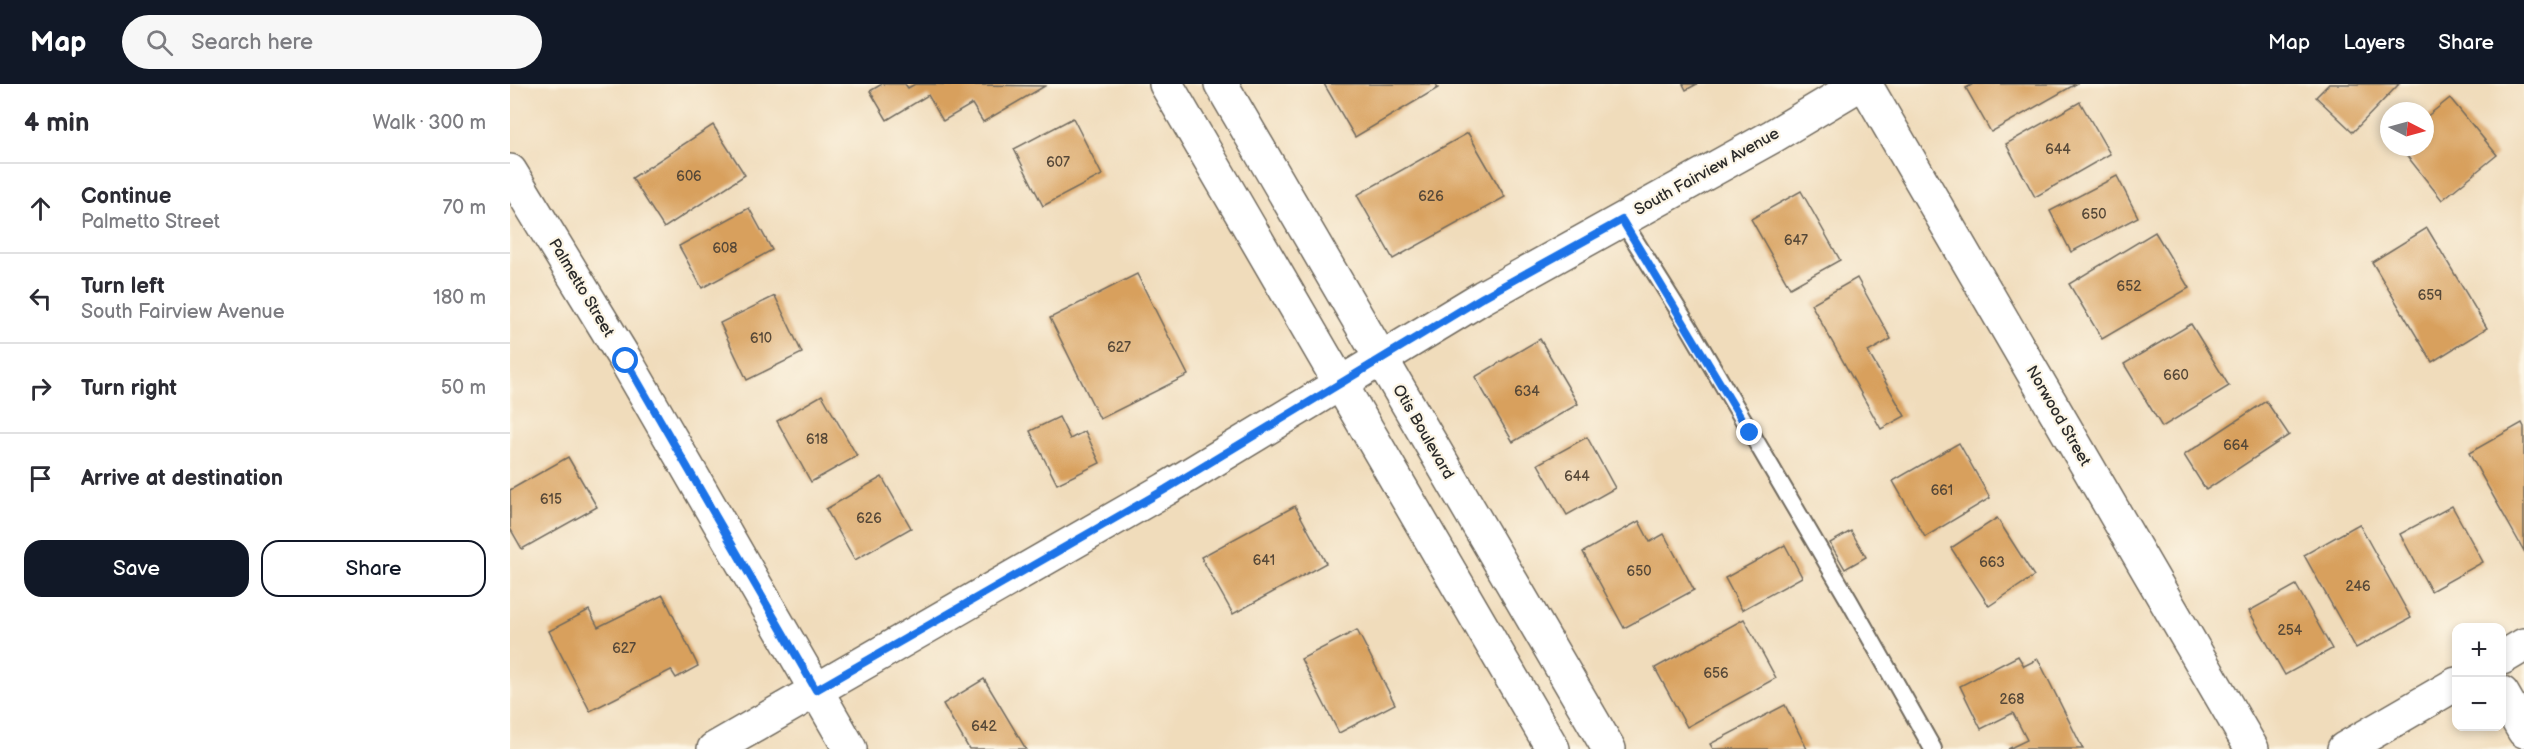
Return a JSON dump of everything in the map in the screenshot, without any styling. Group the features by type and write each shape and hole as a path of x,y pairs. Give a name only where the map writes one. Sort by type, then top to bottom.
{"street":[{"path":"1166,84 1553,749"},
{"name":"Otis Boulevard","path":"1221,84 1609,749"},
{"name":"South Fairview Avenue","path":"714,749 1166,489 1483,297 1773,136 1860,84"},
{"name":"Norwood Street","path":"1864,84 2252,749"},
{"name":"Palmetto Street","path":"510,171 626,361 850,749"},
{"path":"2506,656 2524,645"},
{"path":"2344,749 2452,687"},
{"path":"2506,700 2524,731"}],"lane":[{"path":"1622,220 1689,327 1850,602 1932,749"}],"building":[{"path":"882,84 905,84 908,88 915,84 1045,86 983,122 972,104 943,121 928,95 887,120 870,91"},
{"path":"1324,84 1436,84 1438,88 1355,137"},
{"path":"1683,84 1697,84 1686,90"},
{"path":"1973,84 2076,84 1991,132 1966,88"},
{"path":"2329,84 2399,84 2353,132 2316,97"},
{"path":"2450,98 2497,155 2442,200 2407,156 2434,156 2434,111"},
{"path":"2080,102 2110,154 2035,197 2006,144"},
{"path":"1073,118 1102,175 1043,206 1014,149"},
{"path":"713,125 745,175 664,228 632,178"},
{"path":"1468,133 1505,197 1393,259 1357,195"},
{"path":"2117,176 2138,217 2071,252 2050,211"},
{"path":"1801,191 1840,260 1790,288 1751,219"},
{"path":"749,208 772,250 702,288 679,246"},
{"path":"2427,228 2487,328 2432,362 2372,262"},
{"path":"2155,232 2189,288 2102,339 2069,284"},
{"path":"1137,274 1188,375 1100,419 1050,318"},
{"path":"1857,278 1891,339 1868,352 1905,416 1881,429 1811,304"},
{"path":"775,296 802,353 747,380 720,323"},
{"path":"2191,324 2229,386 2162,427 2124,364"},
{"path":"1540,339 1578,404 1513,442 1475,377"},
{"path":"822,395 857,456 811,482 777,421"},
{"path":"2266,401 2289,435 2206,490 2184,455"},
{"path":"1059,417 1070,439 1085,431 1100,463 1057,484 1030,431"},
{"path":"2522,423 2524,427 2524,551 2469,453"},
{"path":"1587,437 1615,488 1567,515 1538,464"},
{"path":"1959,443 1990,498 1925,537 1893,481"},
{"path":"568,457 597,507 522,549 510,528 510,490"},
{"path":"882,477 911,528 855,560 826,509"},
{"path":"1295,506 1326,563 1233,614 1201,557"},
{"path":"2452,506 2483,562 2431,591 2400,534"},
{"path":"1997,518 2034,576 1989,606 1951,548"},
{"path":"1639,521 1650,542 1664,534 1694,590 1624,628 1583,552"},
{"path":"2359,524 2411,618 2356,648 2304,555"},
{"path":"1851,531 1866,557 1845,569 1830,543"},
{"path":"1785,545 1802,577 1742,610 1725,578"},
{"path":"2296,585 2332,649 2285,675 2249,611"},
{"path":"663,595 698,666 676,678 671,670 590,711 549,631 589,610 598,627"},
{"path":"1744,619 1776,678 1687,727 1655,668"},
{"path":"1357,630 1395,704 1339,733 1301,659"},
{"path":"2018,656 2024,666 2038,659 2083,749 2008,749 2027,740 2013,713 1981,729 1960,686"},
{"path":"984,679 1026,749 969,749 943,704"},
{"path":"1785,705 1807,749 1713,749 1710,744"}],"route":[{"path":"626,361 816,690 1166,489 1483,297 1622,220 1689,327 1750,433"}]}
